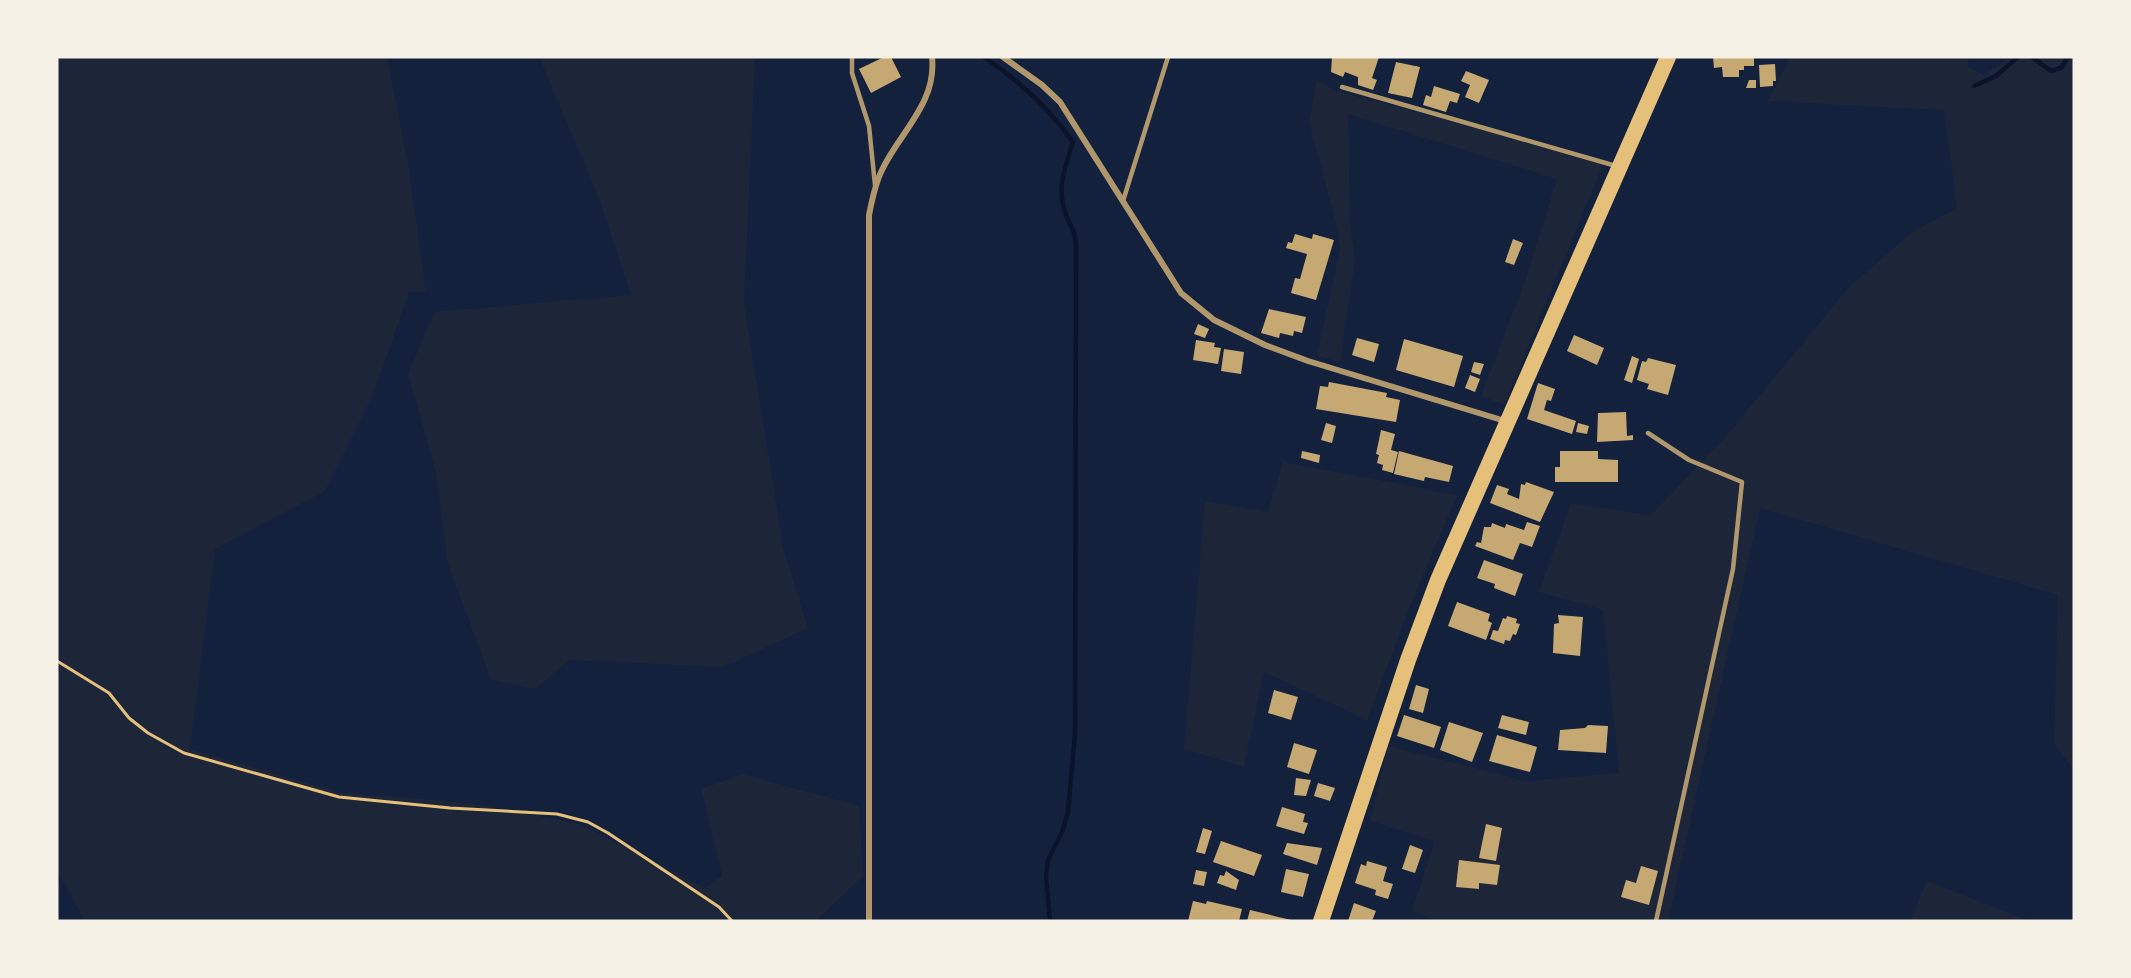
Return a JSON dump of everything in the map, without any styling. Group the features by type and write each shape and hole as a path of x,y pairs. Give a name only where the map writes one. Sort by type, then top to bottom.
{"highway":[{"path":"1321,921 1408,660 1438,580 1668,57"}],"street":[{"path":"869,921 868,226 875,187 882,170 926,101 932,83 932,57"},
{"path":"1003,57 1042,85 1060,102 1181,293 1214,320 1265,345 1308,361 1508,422"}],"lane":[{"path":"852,57 852,74 870,126 875,187"},
{"path":"1123,201 1168,57"},
{"path":"1342,87 1619,166"},
{"path":"1648,432 1689,460 1742,482 1732,569 1656,921"}],"path":[{"path":"57,661 109,693 129,718 148,733 184,753 339,796 450,808 557,814 588,822 608,832 719,907 732,921"}],"shaded area":[{"path":"57,57 387,57 408,164 426,292 409,292 374,393 325,491 215,549 190,749 342,793 470,803 580,824 705,888 722,876 701,789 743,774 859,806 863,876 816,921 85,921 57,871"},
{"path":"539,57 755,57 744,304 783,547 808,628 723,667 569,660 535,689 491,680 448,564 436,473 408,374 434,312 631,295 598,196"},
{"path":"1790,57 1969,57 1967,66 1984,75 2010,57 2074,57 2074,770 2054,744 2058,595 1760,508 1668,921 1438,921 1412,911 1435,841 1370,821 1388,746 1526,781 1619,773 1603,610 1539,592 1571,503 1651,515 1722,441 1850,286 1914,231 1957,208 1944,110 1768,101"},
{"path":"1317,80 1333,90 1604,162 1504,405 1481,396 1527,275 1557,179 1348,114 1350,226 1355,259 1340,362 1317,356 1340,248 1335,219 1309,122"},
{"path":"1283,462 1457,495 1412,601 1367,720 1264,672 1244,767 1184,749 1205,501 1268,512"},
{"path":"1927,881 2029,921 1910,921"}],"building":[{"path":"884,57 891,57 901,77 871,93 859,69"},
{"path":"1332,57 1379,57 1372,78 1377,80 1373,90 1358,85 1358,77 1345,72 1343,77 1331,72"},
{"path":"1713,57 1754,57 1754,66 1744,66 1744,70 1739,70 1739,77 1723,77 1722,67 1714,68"},
{"path":"1396,62 1420,67 1412,98 1388,93"},
{"path":"1775,64 1776,81 1773,81 1773,86 1760,87 1759,65"},
{"path":"1466,71 1489,80 1479,103 1465,97 1470,85 1461,81"},
{"path":"1749,80 1756,80 1756,88 1746,88"},
{"path":"1434,86 1460,94 1457,103 1450,101 1446,112 1423,105 1426,95 1431,97"},
{"path":"1295,234 1312,239 1313,234 1334,240 1316,300 1291,293 1295,278 1300,279 1307,254 1286,248 1288,242 1292,243"},
{"path":"1513,239 1523,243 1514,265 1505,262"},
{"path":"1269,309 1306,317 1302,333 1294,331 1293,336 1280,333 1279,338 1261,333"},
{"path":"1198,324 1209,329 1205,338 1194,334"},
{"path":"1574,335 1604,348 1597,365 1567,351"},
{"path":"1357,338 1379,344 1374,362 1352,355"},
{"path":"1404,339 1463,356 1454,387 1396,370"},
{"path":"1196,340 1215,343 1214,347 1221,348 1218,364 1193,360"},
{"path":"1224,349 1244,352 1241,374 1221,371"},
{"path":"1632,356 1639,359 1632,383 1624,380"},
{"path":"1648,358 1676,365 1668,395 1647,389 1649,384 1637,380 1642,361 1646,362"},
{"path":"1474,362 1484,364 1480,375 1471,372"},
{"path":"1470,375 1480,379 1475,392 1465,388"},
{"path":"1329,382 1387,393 1386,397 1400,400 1396,422 1316,409 1320,386 1328,387"},
{"path":"1538,383 1555,389 1551,401 1547,400 1544,410 1576,421 1572,434 1527,419"},
{"path":"1626,412 1627,436 1633,435 1633,440 1597,442 1598,413"},
{"path":"1326,423 1336,426 1332,443 1321,440"},
{"path":"1578,423 1589,426 1587,434 1576,432"},
{"path":"1381,430 1395,434 1391,450 1398,452 1393,473 1382,470 1383,465 1377,463 1379,455 1376,454"},
{"path":"1302,451 1320,455 1319,463 1301,458"},
{"path":"1399,451 1453,466 1449,482 1425,477 1424,481 1394,474"},
{"path":"1560,451 1598,451 1598,459 1618,460 1618,482 1555,482 1555,467 1560,467"},
{"path":"1526,482 1554,492 1540,522 1490,503 1497,485 1509,489 1507,494 1519,499 1521,484 1525,485"},
{"path":"1527,522 1540,526 1532,547 1520,543 1513,560 1475,546 1477,542 1481,543 1484,527 1491,527 1492,523 1505,528 1506,524 1524,530"},
{"path":"1484,560 1523,574 1515,596 1494,588 1495,584 1477,578"},
{"path":"1457,602 1490,614 1488,621 1492,623 1486,640 1448,626"},
{"path":"1558,615 1583,617 1580,656 1553,653 1554,624 1559,623"},
{"path":"1507,616 1517,619 1516,623 1520,624 1516,635 1513,634 1510,641 1505,640 1504,644 1490,639 1493,630 1498,631 1503,618 1506,619"},
{"path":"1416,685 1429,689 1423,713 1409,709"},
{"path":"1274,690 1298,697 1291,720 1268,713"},
{"path":"1404,715 1441,727 1434,748 1397,736"},
{"path":"1502,715 1529,722 1526,735 1498,728"},
{"path":"1449,722 1483,733 1472,762 1440,750"},
{"path":"1588,725 1608,726 1606,753 1558,750 1560,730 1585,728"},
{"path":"1497,735 1537,747 1530,772 1489,761"},
{"path":"1294,743 1317,750 1309,774 1287,767"},
{"path":"1296,778 1311,780 1306,796 1294,795"},
{"path":"1318,783 1335,788 1330,801 1314,796"},
{"path":"1282,807 1305,814 1303,822 1308,823 1304,834 1276,826"},
{"path":"1486,824 1502,828 1496,861 1479,858"},
{"path":"1203,828 1212,831 1205,854 1196,852"},
{"path":"1221,841 1262,855 1254,876 1213,862"},
{"path":"1287,843 1322,848 1317,865 1283,854"},
{"path":"1410,845 1423,850 1415,873 1402,869"},
{"path":"1459,860 1500,865 1497,885 1479,883 1479,889 1456,887"},
{"path":"1367,861 1387,867 1383,881 1393,884 1388,899 1375,895 1376,890 1355,883 1361,864 1366,866"},
{"path":"1641,866 1658,871 1649,905 1621,897 1626,880 1636,883"},
{"path":"1286,869 1309,874 1303,897 1281,892"},
{"path":"1196,870 1207,872 1204,886 1193,884"},
{"path":"1226,871 1239,880 1236,890 1217,883 1220,875 1224,876"},
{"path":"1193,901 1206,904 1207,901 1242,909 1239,921 1188,921"},
{"path":"1354,903 1376,911 1372,921 1348,921"},
{"path":"1250,910 1291,920 1291,921 1247,921"}],"waterway":[{"path":"984,57 1032,95 1073,142 1065,169 1062,196 1066,215 1076,241 1075,733 1068,812 1062,832 1048,860 1046,876 1050,921"},
{"path":"1974,86 1996,76 2018,57"},
{"path":"2032,57 2051,71 2061,68 2068,57"}]}
